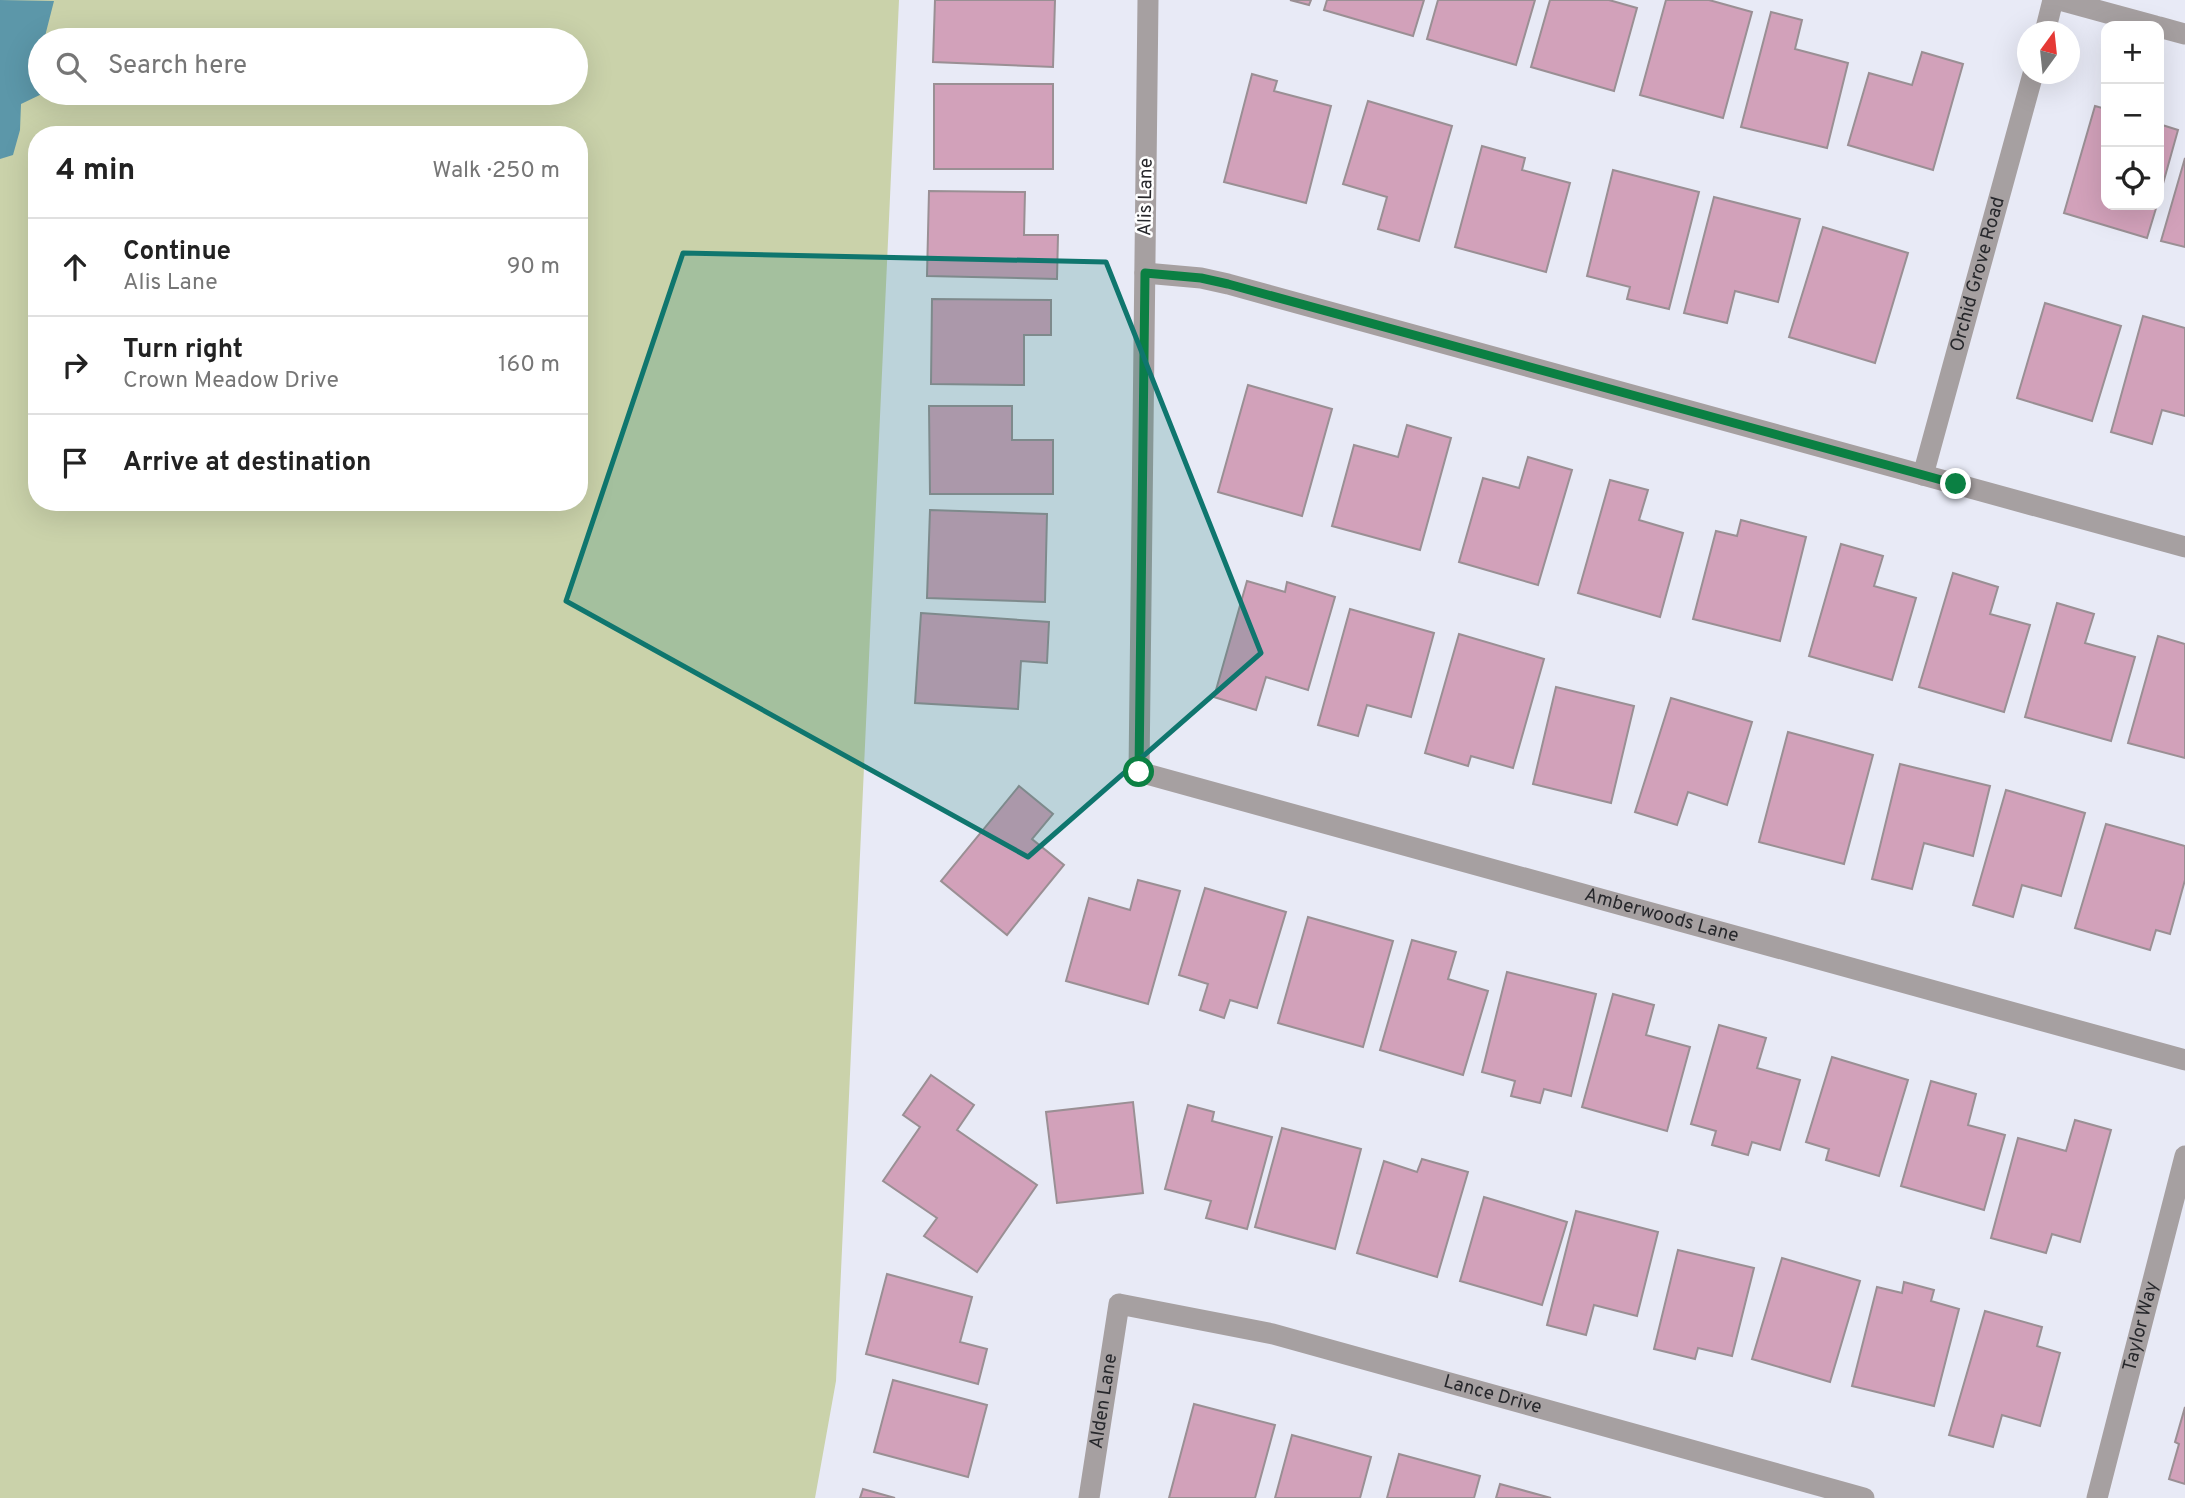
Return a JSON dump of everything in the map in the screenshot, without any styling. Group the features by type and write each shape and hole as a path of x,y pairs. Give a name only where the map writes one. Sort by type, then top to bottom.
{"street":[{"name":"Alis Lane","path":"1139,772 1149,0"},
{"path":"2048,21 2053,0"},
{"path":"2060,0 2135,21"},
{"path":"2164,29 2185,34"},
{"name":"Orchid Grove Road","path":"1923,475 2030,84"},
{"path":"1145,273 1192,276 1228,284 2185,547"},
{"name":"Amberwoods Lane","path":"1139,772 2185,1060"},
{"name":"Taylor Way","path":"2097,1498 2185,1156"},
{"name":"Alden Lane","path":"1089,1498 1118,1304"},
{"name":"Lance Drive","path":"1118,1304 1273,1334 1864,1498"}],"highlighted area":[{"path":"683,253 1106,262 1261,653 1028,857 566,601"}],"green space":[{"path":"0,0 899,0 836,1381 815,1498 0,1498"}],"water":[{"path":"0,0 54,1 47,28 28,28 28,101 21,104 20,130 13,155 0,159"}],"building":[{"path":"935,0 1055,0 1053,67 933,62"},
{"path":"1290,0 1311,0 1309,5"},
{"path":"1327,0 1424,0 1413,36 1324,10"},
{"path":"1438,0 1535,0 1516,65 1427,39"},
{"path":"1550,0 1609,0 1637,8 1614,91 1531,67"},
{"path":"1666,0 1709,0 1752,12 1723,118 1640,95"},
{"path":"1771,12 1802,20 1795,49 1848,63 1827,148 1741,127"},
{"path":"1922,52 1963,64 1933,170 1848,145 1869,73 1912,85"},
{"path":"1252,74 1277,81 1274,91 1331,106 1306,203 1224,182"},
{"path":"934,84 1053,84 1053,169 934,169"},
{"path":"1368,101 1452,126 1419,241 1378,229 1387,197 1343,184"},
{"path":"2095,106 2101,108 2101,210 2155,210 2147,238 2064,213"},
{"path":"2164,126 2178,130 2164,180"},
{"path":"1482,146 1525,158 1522,170 1570,183 1546,272 1455,247"},
{"path":"2185,158 2185,247 2161,241"},
{"path":"1613,170 1699,192 1669,309 1627,299 1630,287 1587,276"},
{"path":"929,191 1025,192 1024,235 1058,235 1057,279 927,276"},
{"path":"1714,197 1800,219 1778,302 1735,291 1727,323 1684,313"},
{"path":"1823,227 1908,253 1875,363 1789,337"},
{"path":"932,299 1051,300 1051,335 1024,335 1024,385 931,384"},
{"path":"2045,303 2121,326 2092,421 2017,398"},
{"path":"2143,316 2185,328 2185,416 2162,410 2152,444 2111,432"},
{"path":"1248,385 1332,409 1302,516 1218,492"},
{"path":"929,406 1012,406 1012,440 1053,440 1053,494 930,494"},
{"path":"1407,425 1451,438 1420,550 1332,526 1354,445 1398,457"},
{"path":"1528,457 1572,470 1538,585 1459,562 1483,478 1519,488"},
{"path":"1610,480 1648,490 1639,520 1683,533 1660,617 1578,593"},
{"path":"930,510 1047,514 1045,602 927,598"},
{"path":"1741,520 1806,537 1780,641 1693,619 1716,531 1737,536"},
{"path":"1841,544 1883,556 1874,586 1916,598 1892,680 1809,656"},
{"path":"1953,573 1998,587 1990,614 2030,625 2004,712 1919,687"},
{"path":"1247,581 1285,592 1287,582 1335,597 1308,690 1266,677 1256,710 1214,697"},
{"path":"2057,603 2094,614 2085,643 2135,657 2111,741 2025,717"},
{"path":"1350,609 1434,633 1411,717 1367,705 1358,736 1318,725"},
{"path":"921,613 1049,622 1047,663 1021,661 1018,709 915,703"},
{"path":"1459,634 1544,659 1513,768 1471,756 1468,766 1425,753"},
{"path":"2158,636 2185,644 2185,758 2128,743"},
{"path":"1556,687 1634,706 1611,803 1533,784"},
{"path":"1671,698 1752,722 1727,805 1688,792 1677,825 1635,812"},
{"path":"1788,732 1873,755 1844,864 1759,842"},
{"path":"1900,764 1990,786 1973,856 1924,843 1912,889 1872,879"},
{"path":"1019,786 1053,814 1032,839 1064,865 1007,935 941,881"},
{"path":"2006,790 2085,813 2061,896 2022,885 2013,917 1973,905"},
{"path":"2106,824 2185,846 2185,880 2170,934 2156,930 2150,950 2075,928"},
{"path":"1138,880 1180,891 1148,1004 1066,981 1089,898 1130,910"},
{"path":"1205,888 1286,912 1257,1008 1230,1000 1224,1018 1200,1010 1208,984 1179,975"},
{"path":"1308,917 1393,941 1363,1047 1278,1023"},
{"path":"1412,940 1456,952 1448,979 1488,991 1463,1075 1380,1050"},
{"path":"1507,972 1596,994 1571,1096 1544,1089 1540,1103 1511,1096 1515,1081 1482,1072"},
{"path":"1613,994 1654,1005 1646,1035 1690,1047 1667,1131 1582,1107"},
{"path":"1719,1025 1766,1038 1757,1068 1800,1080 1780,1150 1752,1142 1748,1155 1712,1145 1716,1131 1691,1124"},
{"path":"1832,1057 1908,1080 1879,1176 1826,1160 1829,1149 1806,1142"},
{"path":"931,1075 974,1105 957,1130 1037,1185 977,1272 924,1236 937,1218 883,1181 920,1127 903,1115"},
{"path":"1931,1081 1976,1094 1968,1125 2005,1135 1984,1210 1901,1186"},
{"path":"1133,1102 1143,1193 1057,1203 1046,1112"},
{"path":"1188,1105 1214,1112 1212,1121 1272,1137 1247,1229 1206,1218 1211,1201 1165,1189"},
{"path":"2075,1120 2111,1130 2080,1242 2052,1234 2046,1253 1991,1238 2018,1138 2066,1151"},
{"path":"1282,1128 1361,1149 1335,1249 1255,1227"},
{"path":"1422,1159 1468,1172 1437,1277 1357,1253 1384,1161 1417,1172"},
{"path":"1484,1197 1567,1222 1542,1305 1460,1281"},
{"path":"1576,1211 1658,1232 1637,1316 1594,1305 1586,1335 1547,1325"},
{"path":"1678,1250 1754,1268 1732,1356 1698,1348 1695,1359 1654,1349"},
{"path":"1782,1258 1860,1281 1830,1382 1752,1359"},
{"path":"887,1274 972,1297 960,1342 987,1349 978,1384 866,1354"},
{"path":"1904,1282 1934,1290 1931,1301 1959,1309 1934,1406 1852,1386 1877,1287 1902,1293"},
{"path":"1985,1311 2042,1327 2037,1346 2060,1353 2040,1426 2002,1415 1993,1447 1949,1435"},
{"path":"893,1380 987,1405 968,1477 874,1452"},
{"path":"1194,1404 1275,1425 1255,1498 1169,1498"},
{"path":"2185,1407 2185,1484 2169,1479 2179,1444 2175,1442"},
{"path":"1292,1435 1371,1457 1360,1498 1275,1498"},
{"path":"1399,1454 1480,1476 1474,1498 1387,1498"},
{"path":"1500,1484 1551,1498 1496,1498"},
{"path":"863,1489 895,1498 860,1498"}],"route":[{"path":"1139,772 1145,273 1173,274 1228,284 1956,484"}]}
